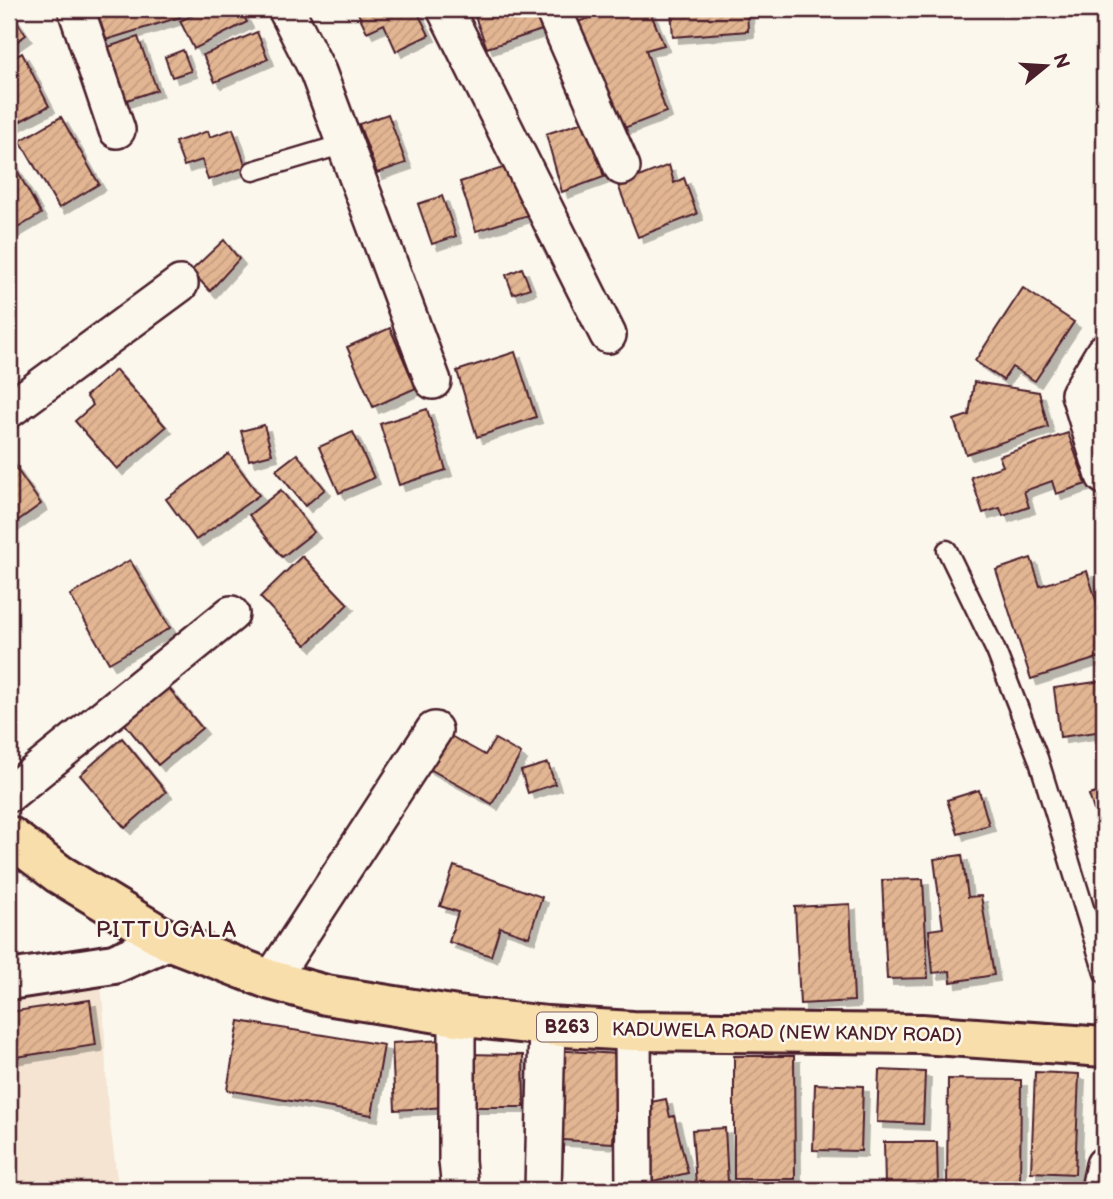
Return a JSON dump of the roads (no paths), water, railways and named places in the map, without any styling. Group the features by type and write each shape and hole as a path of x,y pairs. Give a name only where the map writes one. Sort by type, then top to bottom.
{"main road":[{"name":"KADUWELA ROAD (NEW KANDY ROAD)","path":"9,836 59,874 168,940 271,980 326,995 457,1016 547,1026 633,1031 921,1034 1104,1047"},
{"path":"9,980 114,964 168,940"}],"street":[{"path":"76,9 117,130"},
{"path":"286,9 318,72 433,381"},
{"path":"444,9 608,335"},
{"path":"553,9 622,167"},
{"path":"9,410 180,284"},
{"path":"1104,352 1079,394 1104,476"},
{"path":"9,794 231,614"},
{"path":"271,980 434,730"},
{"path":"457,1016 457,1161 460,1190"},
{"path":"543,1190 547,1026"},
{"path":"633,1031 634,1190"},
{"path":"1099,1190 1104,1164"}],"lane":[{"path":"253,171 344,144"},
{"path":"947,550 996,652 1038,758 1104,972"}],"district":[{"name":"PITTUGALA","path":"167,930"}]}
